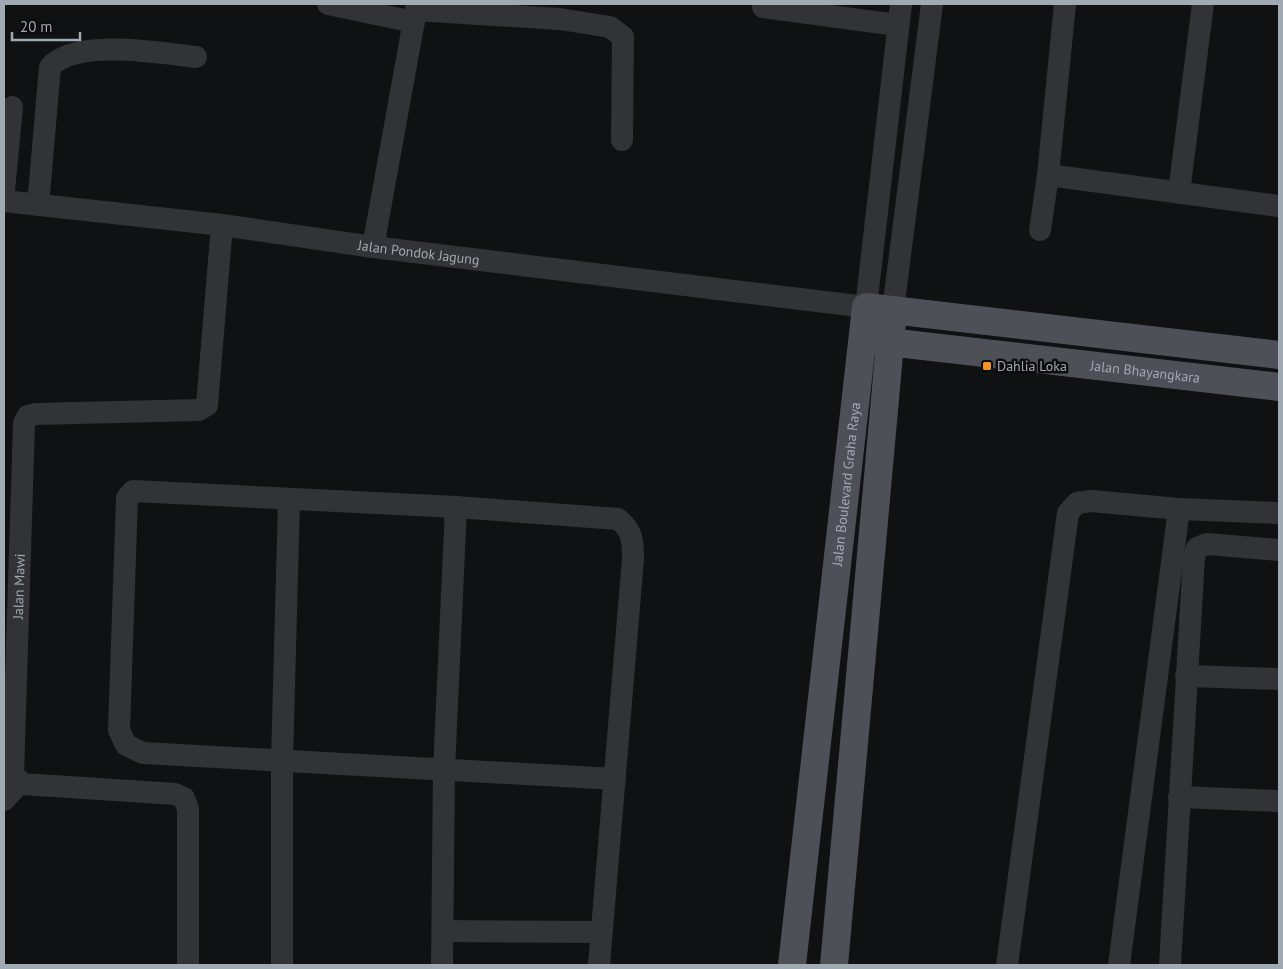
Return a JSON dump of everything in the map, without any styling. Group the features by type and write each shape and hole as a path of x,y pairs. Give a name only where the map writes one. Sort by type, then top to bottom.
{"main road":[{"name":"Jalan Boulevard Graha Raya","path":"792,965 880,308"},
{"path":"880,308 1279,355"},
{"name":"Jalan Boulevard Graha Raya","path":"834,965 876,340"},
{"name":"Jalan Bhayangkara","path":"876,340 1279,387"}],"street":[{"path":"328,4 416,12 560,19 610,27 624,37 622,140"},
{"name":"Jalan Boulevard Graha Raya","path":"880,308 932,4"},
{"path":"1040,230 1048,175 1065,4"},
{"path":"1179,192 1203,4"},
{"path":"763,7 899,14"},
{"path":"373,247 416,12"},
{"name":"Jalan Boulevard Graha Raya","path":"880,308 899,14"},
{"path":"38,205 50,67 56,61 66,56 122,48 196,57"},
{"path":"4,190 12,107"},
{"path":"1048,175 1279,206"},
{"name":"Jalan Pondok Jagung","path":"4,201 222,225 373,247 834,304 880,308"},
{"name":"Jalan Mawi","path":"20,783 13,775 12,766 24,423 28,416 36,414 199,410 207,405 222,225"},
{"path":"834,304 876,340"},
{"path":"599,965 633,559 631,533 627,526 618,520 456,507 133,491 127,498 119,730 126,745 143,753 614,779"},
{"path":"282,965 282,761 288,500"},
{"path":"1007,965 1068,513 1077,503 1091,501 1279,513"},
{"path":"442,965 444,770 456,507"},
{"path":"1118,965 1180,508"},
{"path":"1170,965 1178,797 1194,557 1197,548 1207,544 1279,550"},
{"path":"1186,676 1279,679"},
{"path":"4,800 20,783 176,794 184,798 188,809 188,965"},
{"path":"1178,797 1279,801"},
{"path":"443,931 601,932"}],"place":[{"name":"Dahlia Loka","path":"987,366"}]}
